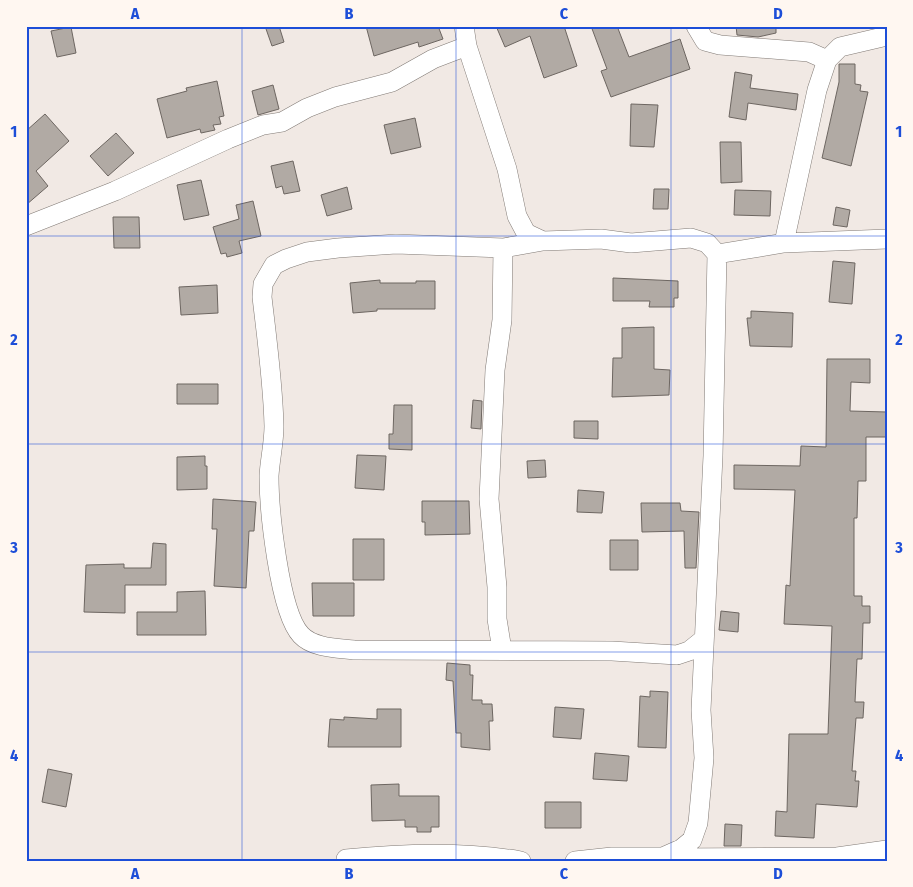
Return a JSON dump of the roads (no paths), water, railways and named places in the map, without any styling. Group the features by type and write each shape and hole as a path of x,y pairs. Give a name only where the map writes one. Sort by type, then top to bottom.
{"street":[{"path":"464,26 467,46 507,169 517,216 526,234 543,241"},
{"path":"696,26 705,41 720,45 809,52 827,60"},
{"path":"784,242 817,90 827,60 840,47 887,36"},
{"path":"26,226 115,191 263,125 282,122 307,108 335,97 392,82 434,59 467,46"},
{"path":"663,858 682,849 692,840 698,823 704,758 701,710 713,456 717,254 707,243 691,238 631,243 600,238 543,241 503,248 396,244 307,252 274,265 263,284 262,298 274,428 269,474 273,533 286,602 294,626 301,636 318,644 354,650 612,651 677,655 704,640"},
{"path":"717,254 784,242 887,239"},
{"path":"502,650 497,619 497,587 490,499 495,370 502,320 503,248"},
{"path":"575,861 612,857 837,857 861,852 887,850"},
{"path":"346,860 388,855 485,855 522,861"}]}
